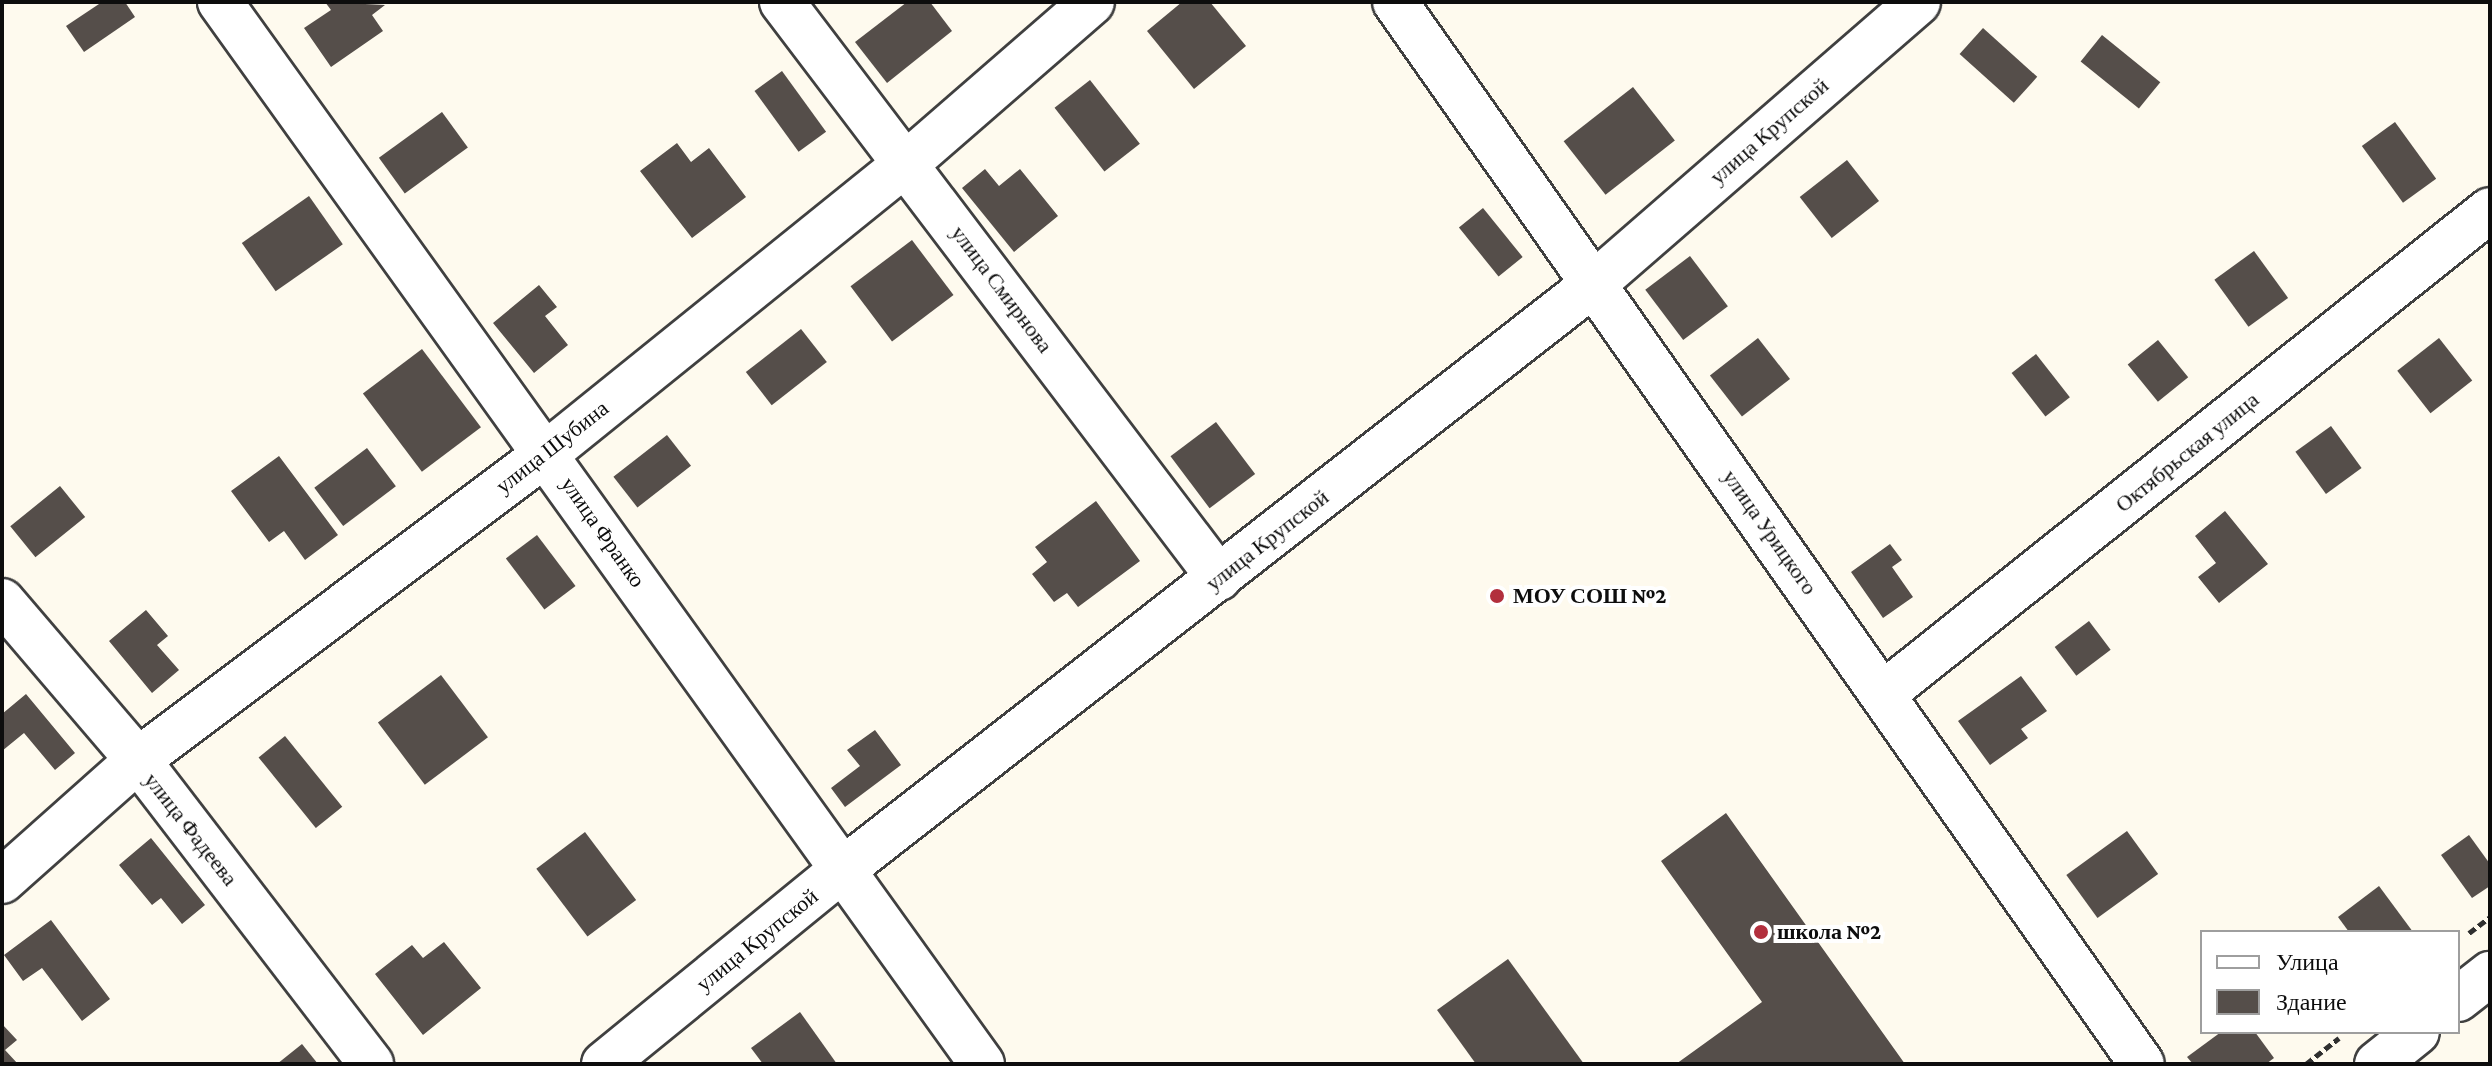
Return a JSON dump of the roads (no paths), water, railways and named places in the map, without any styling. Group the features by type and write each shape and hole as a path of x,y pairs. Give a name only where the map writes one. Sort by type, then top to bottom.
{"street":[{"name":"улица Франко","path":"220,2 547,453 841,871 982,1064"},
{"name":"улица Смирнова","path":"782,2 1219,578"},
{"name":"улица Шубина","path":"2,881 138,760 547,453 907,163 1092,2"},
{"name":"улица Урицкого","path":"1395,2 2142,1064"},
{"name":"улица Крупской","path":"604,1064 841,871 1595,283 1918,2"},
{"name":"Октябрьская улица","path":"1883,694 2490,210"},
{"name":"улица Фадеева","path":"2,601 138,760 371,1064"},
{"path":"2460,997 2490,974"},
{"path":"2377,1064 2414,1034"}],"place":[{"name":"МОУ СОШ №2","path":"1497,596"},
{"name":"школа №2","path":"1761,932"}]}
